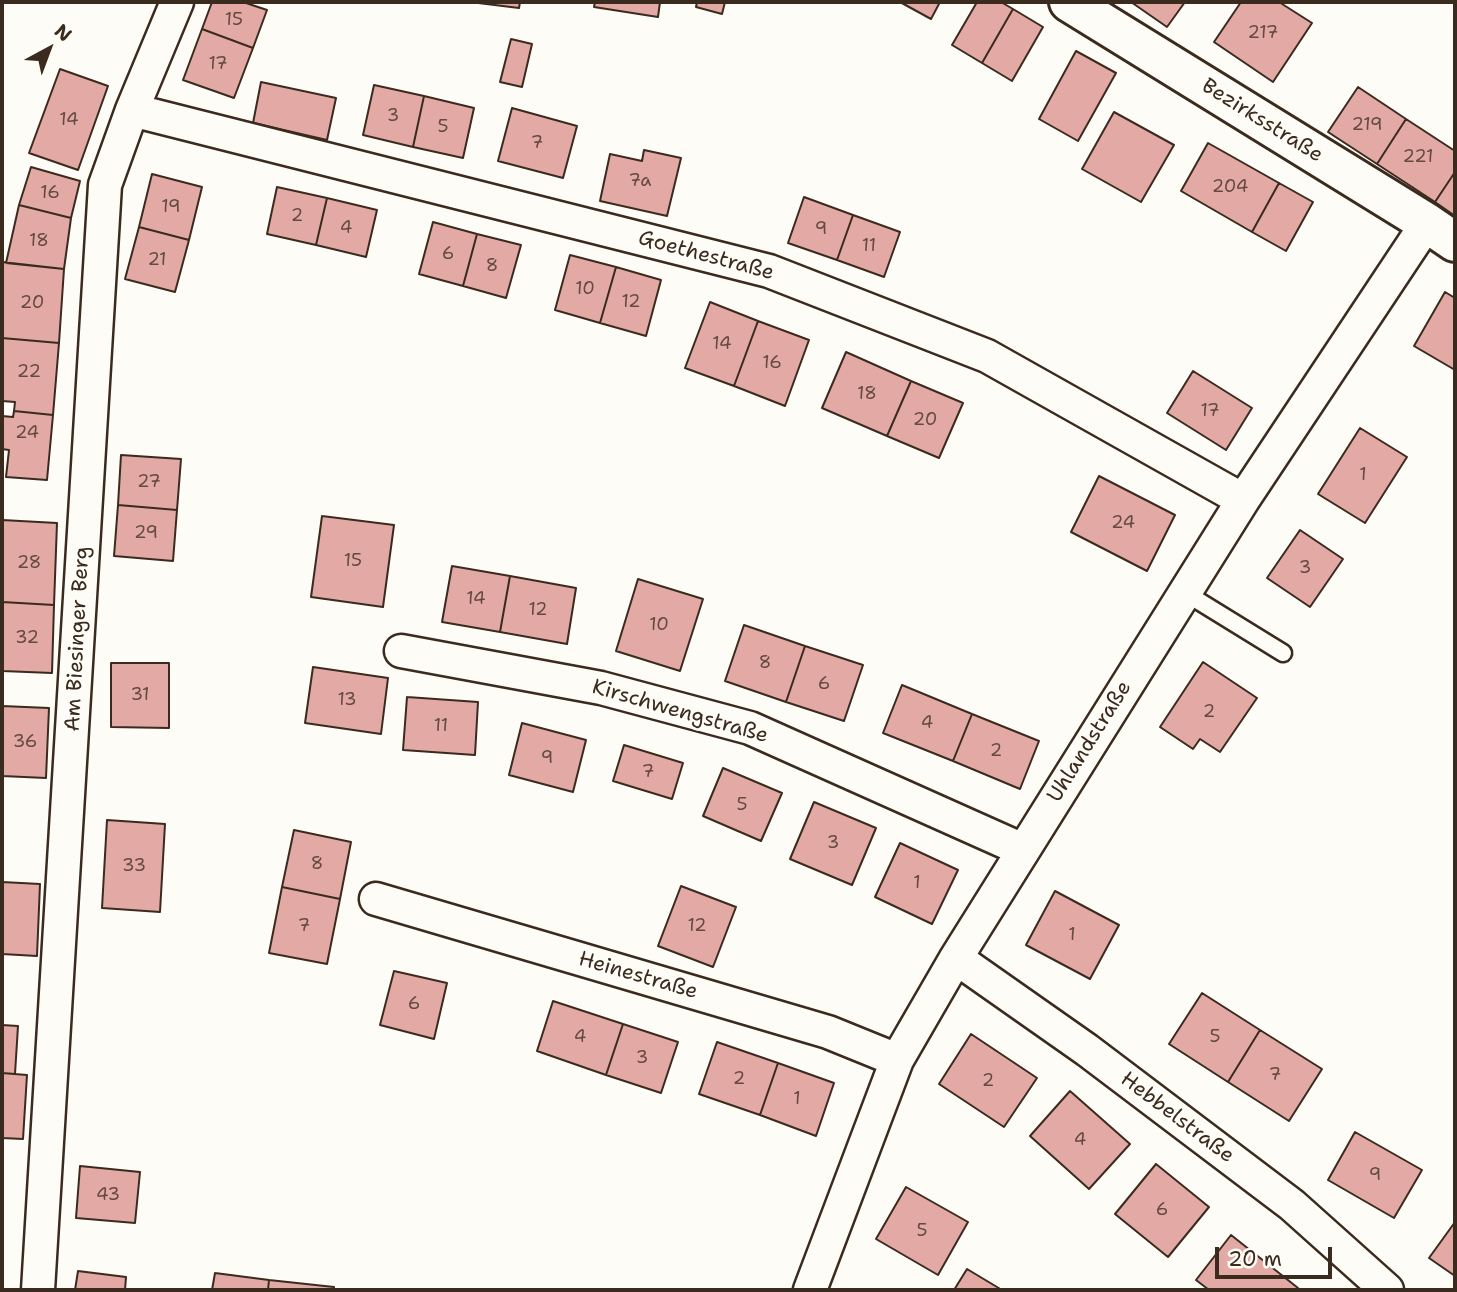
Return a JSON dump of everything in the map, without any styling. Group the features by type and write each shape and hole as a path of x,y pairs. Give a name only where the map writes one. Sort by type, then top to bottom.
{"main road":[{"name":"Bezirksstraße","path":"1069,2 1441,233"}],"street":[{"name":"Am Biesinger Berg","path":"38,1290 105,186 132,110 177,2"},
{"name":"Goethestraße","path":"132,110 769,271 987,356 1243,500"},
{"name":"Uhlandstraße","path":"810,1290 897,1060 956,958 1243,500 1441,233"},
{"name":"Kirschwengstraße","path":"401,651 601,688 750,728 1023,850"},
{"name":"Heinestraße","path":"376,899 828,1032 897,1060"},
{"name":"Hebbelstraße","path":"956,958 1087,1050 1292,1205 1387,1290"}],"lane":[{"path":"1184,592 1283,653"}],"building":[{"path":"212,2 243,2 267,10 253,48 202,29"},
{"path":"470,2 520,2 519,8"},
{"path":"595,2 660,2 658,17 594,7"},
{"path":"697,2 725,2 722,14 696,7"},
{"path":"900,2 940,2 931,19"},
{"path":"977,2 1001,2 1013,9 982,63 952,45"},
{"path":"1131,2 1185,2 1167,27"},
{"path":"1241,2 1279,2 1312,23 1273,82 1214,42"},
{"path":"1013,9 1043,27 1012,81 982,63"},
{"path":"202,29 253,48 234,98 183,80"},
{"path":"511,39 532,44 522,87 500,82"},
{"path":"1076,51 1116,73 1078,141 1039,119"},
{"path":"60,69 108,86 78,170 29,153"},
{"path":"261,82 336,98 327,140 253,123"},
{"path":"374,85 424,96 413,147 363,135"},
{"path":"1358,87 1406,119 1377,164 1328,132"},
{"path":"424,96 474,108 463,158 413,147"},
{"path":"512,108 577,126 563,178 498,161"},
{"path":"1114,112 1174,145 1141,202 1082,169"},
{"path":"1406,119 1455,151 1455,172 1435,202 1377,164"},
{"path":"1208,143 1279,183 1252,232 1181,191"},
{"path":"644,150 681,158 667,216 600,201 610,154 642,161"},
{"path":"31,167 80,181 71,218 19,205"},
{"path":"1455,172 1455,216 1435,202"},
{"path":"152,174 202,187 189,240 139,227"},
{"path":"1279,183 1313,202 1286,251 1252,232"},
{"path":"277,187 327,198 316,245 267,234"},
{"path":"804,197 853,215 837,260 788,243"},
{"path":"327,198 377,210 366,257 316,245"},
{"path":"19,205 71,218 64,269 6,263"},
{"path":"853,215 900,232 884,277 837,260"},
{"path":"433,222 477,234 463,286 419,274"},
{"path":"139,227 189,240 175,292 125,279"},
{"path":"477,234 521,245 506,298 463,286"},
{"path":"570,255 616,267 600,323 555,310"},
{"path":"2,262 64,269 59,343 2,338"},
{"path":"616,267 661,280 646,336 600,323"},
{"path":"1445,292 1455,298 1455,370 1414,346"},
{"path":"710,302 758,321 734,386 685,368"},
{"path":"758,321 809,340 785,406 734,386"},
{"path":"2,338 59,343 53,415 14,411 15,402 2,401"},
{"path":"846,352 911,381 887,436 822,408"},
{"path":"1193,371 1252,408 1226,450 1167,413"},
{"path":"911,381 963,403 939,458 887,436"},
{"path":"14,411 53,415 47,480 6,477 9,450 2,449 2,416 13,417"},
{"path":"1360,428 1407,457 1365,523 1318,494"},
{"path":"121,455 181,459 177,510 118,505"},
{"path":"1099,476 1175,515 1147,571 1071,532"},
{"path":"118,505 177,510 173,561 114,556"},
{"path":"322,516 394,525 383,607 311,597"},
{"path":"2,520 57,523 54,605 2,602"},
{"path":"1300,530 1343,559 1310,607 1267,578"},
{"path":"452,566 510,576 500,632 442,622"},
{"path":"510,576 576,588 567,644 500,632"},
{"path":"638,579 703,599 680,671 616,651"},
{"path":"2,602 54,605 52,673 2,671"},
{"path":"744,625 805,646 786,702 725,681"},
{"path":"805,646 863,665 844,721 786,702"},
{"path":"1203,662 1257,698 1220,752 1200,739 1193,749 1160,727"},
{"path":"111,663 169,663 169,728 111,727"},
{"path":"313,667 388,678 381,734 305,723"},
{"path":"902,685 972,714 953,761 883,733"},
{"path":"407,697 478,702 475,755 403,750"},
{"path":"2,706 49,708 46,778 2,776"},
{"path":"972,714 1039,741 1020,789 953,761"},
{"path":"522,723 586,740 573,792 509,775"},
{"path":"624,745 683,763 672,799 613,781"},
{"path":"723,768 782,793 761,841 703,816"},
{"path":"814,802 876,828 852,885 790,859"},
{"path":"107,820 165,824 160,912 102,908"},
{"path":"294,830 351,842 340,899 282,887"},
{"path":"900,843 958,870 932,924 875,897"},
{"path":"2,882 40,884 37,956 2,954"},
{"path":"681,886 736,907 713,967 658,946"},
{"path":"282,887 340,899 327,964 269,953"},
{"path":"1055,891 1119,925 1090,979 1026,945"},
{"path":"394,971 447,983 434,1039 380,1025"},
{"path":"1202,993 1260,1030 1228,1082 1169,1044"},
{"path":"553,1001 623,1024 606,1075 537,1051"},
{"path":"623,1024 678,1042 661,1093 606,1075"},
{"path":"2,1025 18,1026 15,1074 2,1073"},
{"path":"1260,1030 1322,1069 1289,1121 1228,1082"},
{"path":"971,1034 1037,1078 1004,1127 939,1084"},
{"path":"717,1042 778,1063 760,1115 699,1094"},
{"path":"778,1063 834,1083 816,1136 760,1115"},
{"path":"2,1073 27,1075 23,1139 2,1138"},
{"path":"1070,1091 1130,1144 1089,1189 1030,1136"},
{"path":"1355,1132 1422,1170 1394,1218 1328,1180"},
{"path":"1156,1164 1209,1207 1168,1257 1115,1214"},
{"path":"80,1166 140,1172 135,1223 76,1218"},
{"path":"906,1187 968,1222 938,1275 876,1239"},
{"path":"1455,1222 1455,1276 1429,1258"},
{"path":"1231,1235 1298,1288 1209,1290 1196,1280"},
{"path":"967,1269 1002,1290 954,1290"},
{"path":"78,1271 126,1277 125,1290 75,1290"},
{"path":"215,1273 269,1280 268,1290 212,1290"},
{"path":"269,1280 334,1287 334,1290 268,1290"}]}
